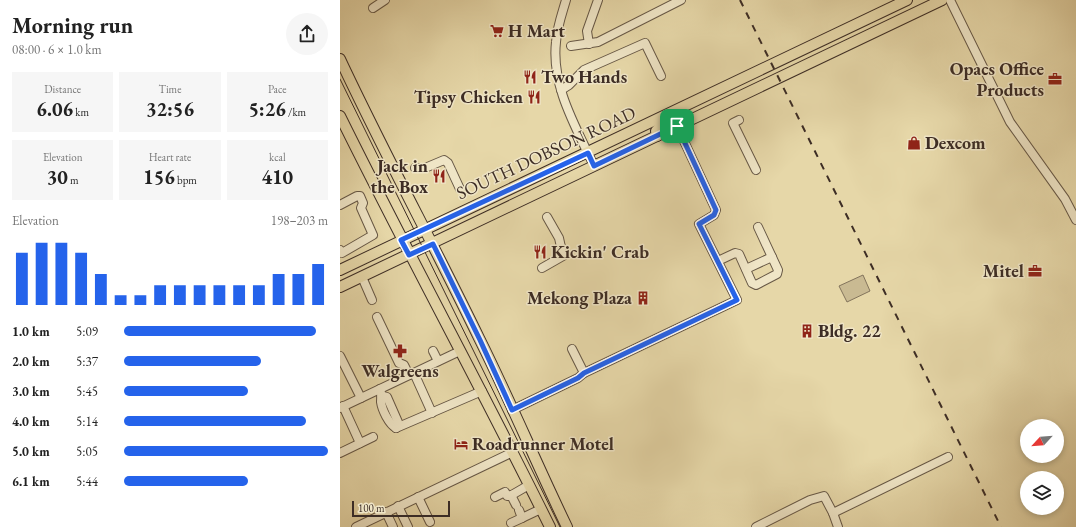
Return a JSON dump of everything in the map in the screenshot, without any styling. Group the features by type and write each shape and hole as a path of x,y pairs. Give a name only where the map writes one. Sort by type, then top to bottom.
{"main road":[{"name":"SOUTH DOBSON ROAD","path":"340,270 907,0"},
{"name":"SOUTH DOBSON ROAD","path":"340,287 423,249 942,0"},
{"path":"340,59 420,231 433,244 480,340 567,527"},
{"path":"657,136 656,132 659,128 671,121 676,111"},
{"path":"340,116 401,240 482,391 550,527"}],"street":[{"path":"373,8 385,0"},
{"path":"565,0 559,22 556,47 561,90 564,101 594,166"},
{"path":"589,44 587,31 598,0"},
{"path":"571,46 598,42 682,0"},
{"path":"950,0 1010,122 1066,199 1076,220"},
{"path":"561,90 569,85 584,70 645,43 661,76"},
{"path":"788,57 794,70"},
{"path":"739,120 733,123 756,170"},
{"path":"512,410 578,378 584,373 737,300 699,224 714,215 716,210 677,126"},
{"path":"415,168 425,168 444,160 448,163 460,189"},
{"path":"340,205 357,196 362,199 363,204 361,208 373,235 341,252"},
{"path":"542,268 563,256 562,248 547,217"},
{"path":"718,261 735,253 739,254 752,283 756,285 777,274 778,270 758,227"},
{"path":"746,270 772,257"},
{"path":"362,277 372,300"},
{"path":"377,317 399,363 404,365 411,374 432,413"},
{"path":"572,350 584,373"},
{"path":"433,351 438,361"},
{"path":"360,443 342,407 361,398 381,392 411,374 460,351"},
{"path":"340,356 361,398"},
{"path":"381,392 387,397 398,422 396,428 482,391"},
{"path":"340,453 373,436"},
{"path":"356,527 513,452"},
{"path":"833,513 948,457"},
{"path":"495,497 505,492 507,496 511,495 529,485"},
{"path":"511,495 519,511"},
{"path":"756,527 810,500 824,496 833,513 838,527"},
{"path":"418,497 430,522"},
{"path":"398,506 408,527"},
{"path":"519,511 541,509"},
{"path":"511,523 519,511"},
{"path":"386,512 393,527"}],"shaded area":[{"path":"863,275 870,291 847,302 839,286"}],"tram line":[{"path":"340,79 560,527"}],"railway":[{"path":"740,0 1001,527"}],"place":[{"name":"H Mart","path":"497,31"},
{"name":"Two Hands","path":"530,77"},
{"name":"Opacs Office Products","path":"1055,79"},
{"name":"Tipsy Chicken","path":"534,97"},
{"name":"Dexcom","path":"914,143"},
{"name":"Jack in the Box","path":"439,176"},
{"name":"Kickin' Crab","path":"540,252"},
{"name":"Mitel","path":"1035,271"},
{"name":"Mekong Plaza","path":"643,298"},
{"name":"Bldg. 22","path":"807,331"},
{"name":"Walgreens","path":"400,351"},
{"name":"Roadrunner Motel","path":"461,444"}],"route":[{"path":"677,126 716,210 714,215 699,224 737,300 584,373 578,378 512,410 433,244 409,255 401,240 588,153 594,166 677,126"}]}
